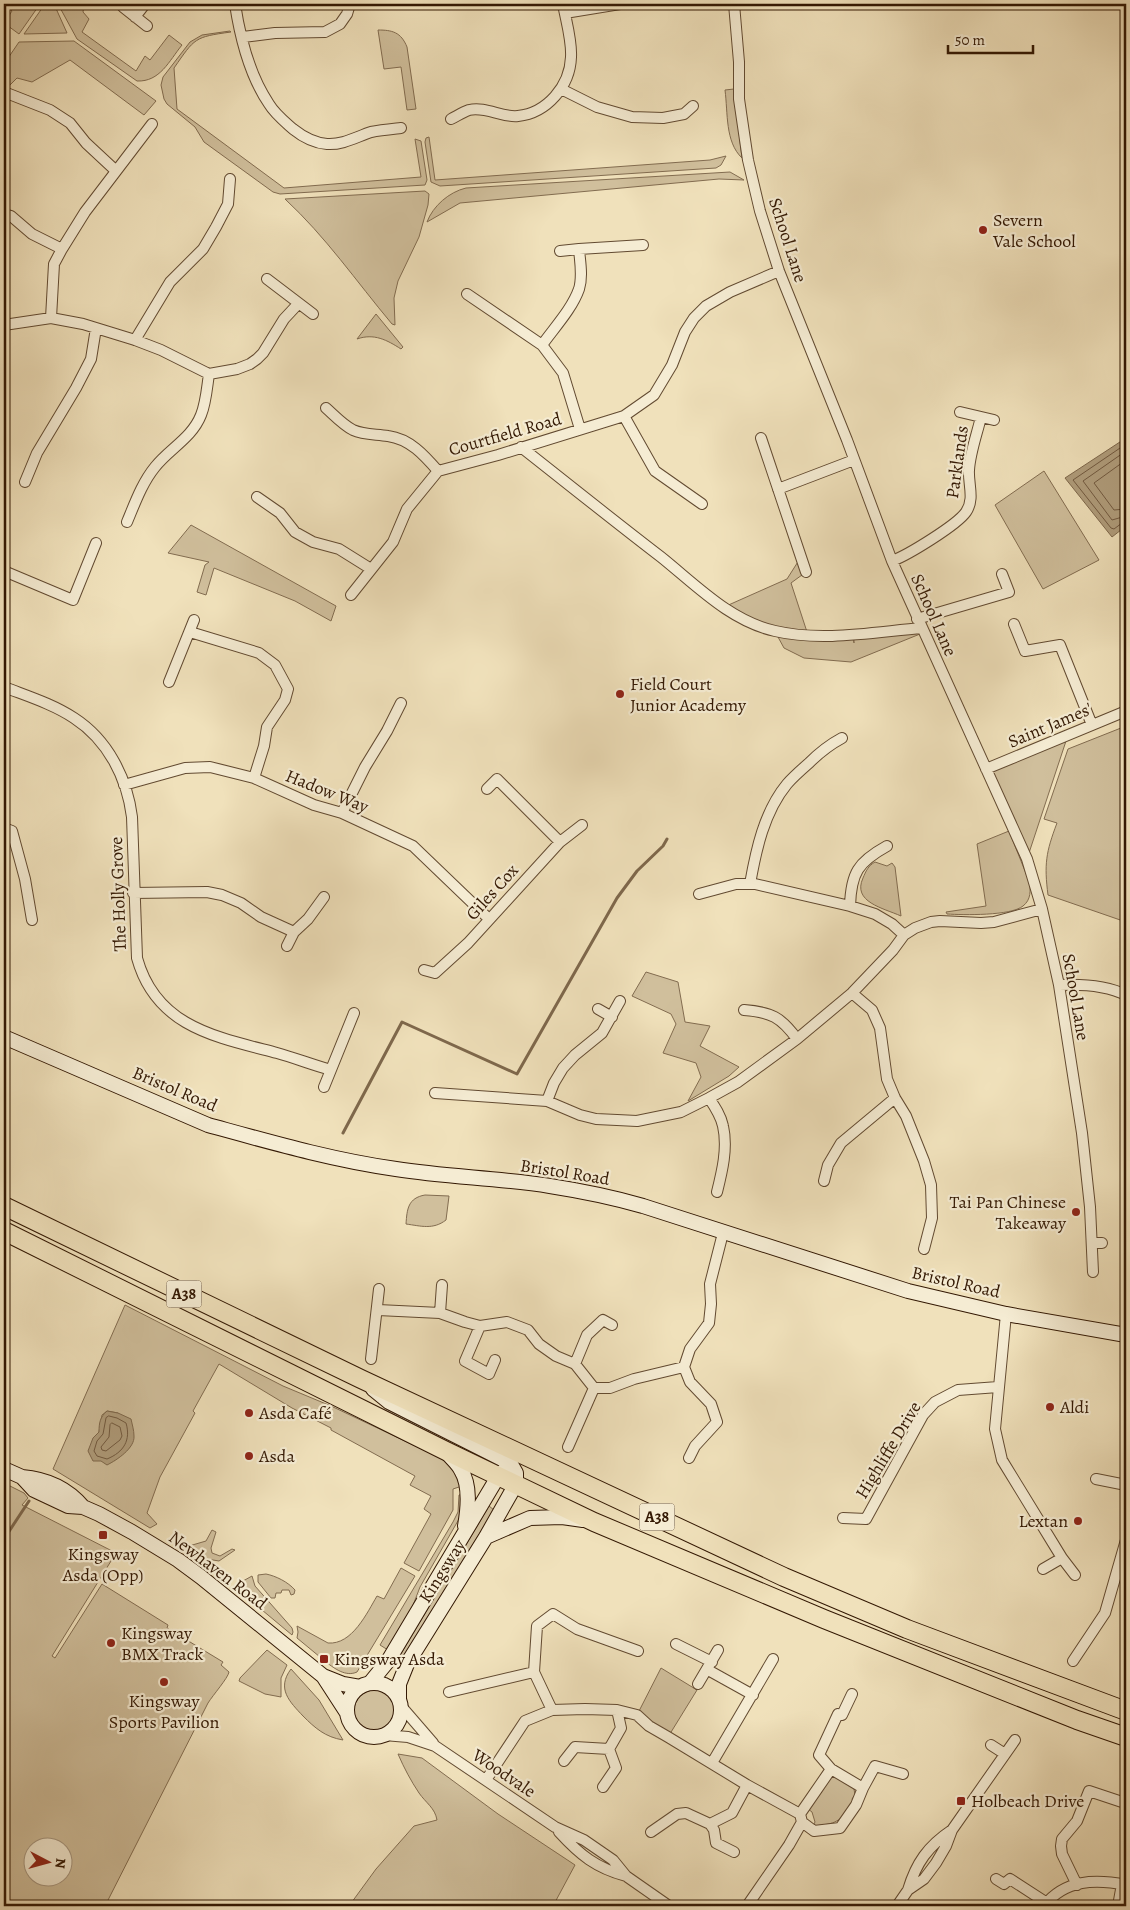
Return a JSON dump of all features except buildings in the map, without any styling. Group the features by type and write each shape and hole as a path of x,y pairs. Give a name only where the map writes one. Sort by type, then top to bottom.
{"highway":[{"name":"A38","path":"4,1206 361,1379 784,1577 907,1629 1126,1711"},
{"name":"A38","path":"4,1231 446,1451 505,1471 516,1484 594,1522 729,1580 1077,1720 1126,1737"}],"street":[{"path":"135,17 145,4"},
{"path":"235,4 250,65 269,104 283,120 300,134 326,144 337,143 374,132 401,128"},
{"path":"243,37 275,33 325,32 340,24 347,14 350,4"},
{"path":"451,119 468,110 480,109 517,116 533,113 553,99 561,89 571,59 564,8 620,4"},
{"name":"School Lane","path":"734,4 739,62 738,88 748,160 760,211 779,271 892,561 1027,859 1042,909 1059,985 1082,1133 1097,1243 1093,1272"},
{"path":"122,7 148,26"},
{"path":"561,89 597,107 632,117 677,116 684,114 693,106"},
{"path":"4,92 50,110 70,124 86,143 115,170"},
{"path":"50,318 54,264 85,212 115,170 152,124"},
{"path":"135,340 170,282 203,249 216,227 228,204 230,179"},
{"path":"4,214 11,216 32,234 62,249"},
{"path":"560,251 643,245"},
{"path":"542,345 573,300 579,288 581,277 579,249"},
{"name":"Courtfield Road","path":"351,595 393,542 407,509 438,470 624,416 654,395 672,365 685,332 694,318 706,306 730,292 779,271"},
{"path":"267,279 313,314"},
{"name":"Courtfield Road","path":"467,294 542,345 563,373 580,429"},
{"path":"4,325 50,318 96,328 161,350 210,374 238,369 257,359 263,353 284,319 298,304"},
{"path":"25,482 37,453 91,359 96,328"},
{"path":"127,522 140,491 155,467 183,440 201,415 210,374"},
{"name":"Courtfield Road","path":"326,408 352,429 366,434 390,436 405,441 419,450 438,470"},
{"name":"Parklands","path":"960,412 994,420"},
{"path":"624,416 654,471 702,504"},
{"name":"Parklands","path":"892,561 907,555 966,512 971,497 969,470 981,417"},
{"path":"761,438 806,572"},
{"path":"521,447 695,586 744,620 773,631 802,635 839,635 920,623 1009,592 1002,574"},
{"path":"778,489 854,460"},
{"path":"257,497 280,513 295,532 313,542 339,549 372,569"},
{"path":"4,571 73,600 96,543"},
{"path":"169,682 194,620"},
{"path":"1014,624 1025,651 1060,645 1092,725"},
{"path":"190,632 259,653 275,665 288,689 285,700 267,727 264,746 254,778"},
{"name":"The Holly Grove","path":"4,687 59,710 86,726 107,749 130,802 135,943 139,966 148,988 165,1008 183,1022 227,1040 291,1056 312,1065 331,1070"},
{"path":"342,813 401,703"},
{"name":"Saint James'","path":"986,769 1126,711"},
{"path":"750,884 755,854 763,829 786,784 827,746 842,738"},
{"name":"Hadow Way","path":"124,785 185,768 210,767 254,778 314,805 342,813 413,846 489,918"},
{"path":"487,789 497,779 560,842"},
{"name":"Giles Cox","path":"424,970 435,973 468,943 560,842 582,825"},
{"path":"4,828 12,831 25,880 32,920"},
{"path":"850,906 850,891 861,865 870,856 887,846"},
{"path":"699,894 736,884 750,884 850,906 875,914 892,924 904,935"},
{"path":"133,894 207,892 222,895 241,903 261,917 294,932"},
{"path":"287,946 294,932 308,919 324,897"},
{"path":"435,1093 547,1101 580,1115 596,1119 637,1120 681,1112 738,1082 797,1039 852,993 893,950 904,935 915,928 930,922 981,923 1042,909"},
{"path":"1059,985 1087,985 1120,992 1126,996"},
{"path":"852,993 872,1010 880,1028 887,1078 915,1137 931,1185 932,1218 924,1249"},
{"path":"547,1101 554,1082 564,1068 575,1055 602,1033 620,1001"},
{"path":"598,1009 612,1017"},
{"path":"744,1010 773,1015 784,1023 797,1039"},
{"path":"324,1087 354,1013"},
{"name":"Bristol Road","path":"4,1037 208,1125 244,1135 334,1157 394,1169 549,1186 602,1196 643,1206 908,1291 1006,1314 1126,1335"},
{"path":"709,1098 720,1115 724,1137 724,1159 717,1192"},
{"path":"824,1181 828,1165 841,1143 895,1098"},
{"path":"689,1458 695,1446 717,1422 711,1404 690,1382 684,1367 690,1349 710,1323 710,1284 723,1233"},
{"path":"440,1313 442,1285"},
{"path":"371,1359 379,1289"},
{"path":"378,1310 440,1313 480,1326 507,1322 528,1330 540,1344 556,1356 575,1364 594,1388"},
{"path":"1006,1314 998,1387 996,1429 1002,1460 1075,1576"},
{"path":"575,1364 587,1335 603,1320 612,1325"},
{"path":"480,1326 465,1361 489,1374 495,1360"},
{"path":"594,1388 610,1388 634,1379 684,1367"},
{"path":"361,1379 389,1402 504,1460 505,1471 530,1457"},
{"name":"Highliffe Drive","path":"843,1518 868,1522 923,1415 935,1402 958,1390 998,1387"},
{"path":"568,1447 594,1388"},
{"path":"446,1451 462,1471 467,1489 468,1503 464,1535"},
{"name":"Newhaven Road","path":"4,1468 22,1478 39,1478 73,1495 83,1507 132,1532 178,1560 323,1676 343,1684 365,1685"},
{"name":"Kingsway","path":"365,1685 388,1661 505,1471"},
{"path":"1096,1479 1126,1485"},
{"name":"Kingsway","path":"400,1702 399,1684 407,1664 486,1537 516,1484"},
{"path":"486,1537 530,1518 562,1517 594,1522"},
{"path":"1073,1661 1105,1613 1126,1540"},
{"path":"1043,1569 1062,1558"},
{"path":"552,1710 534,1672 537,1626 553,1614 578,1629 638,1651"},
{"path":"676,1644 754,1695"},
{"path":"698,1684 718,1650"},
{"path":"712,1763 754,1695 773,1659"},
{"path":"449,1692 534,1672"},
{"name":"Newhaven Road","path":"323,1676 347,1713"},
{"path":"365,1685 387,1686 400,1702 401,1715 398,1724 392,1731 384,1735 368,1736 360,1733 349,1721 347,1713 350,1698 365,1685"},
{"path":"852,1694 842,1715 838,1714 819,1755 831,1769 863,1788"},
{"name":"Woodvale","path":"400,1702 435,1746"},
{"path":"486,1780 525,1721 552,1710 585,1709 617,1710 636,1715 655,1730 801,1818 814,1831 840,1828 856,1805 875,1766 903,1774"},
{"path":"603,1788 616,1768 609,1749 621,1728 617,1710"},
{"name":"Woodvale","path":"384,1735 408,1737 435,1746 555,1827 584,1840 613,1860 626,1876 669,1906"},
{"path":"901,1905 917,1865 936,1841 952,1830 1015,1740"},
{"path":"991,1745 1005,1754"},
{"path":"564,1761 575,1747 609,1749"},
{"path":"747,1906 789,1845 801,1818 831,1769"},
{"path":"710,1824 732,1813 747,1785"},
{"path":"1077,1885 1071,1860 1061,1846 1062,1839 1077,1821 1089,1791 1125,1803"},
{"path":"651,1832 677,1814 686,1813 710,1824 714,1830 716,1843 734,1852"},
{"path":"996,1880 1004,1884 1010,1878 1046,1905 1055,1894 1089,1881 1101,1880 1124,1884 1118,1906"}],"shaded area":[{"path":"16,4 40,4 19,34 4,23 12,11 10,9"},
{"path":"45,4 54,4 67,33 24,34"},
{"path":"58,4 84,4 83,12 89,19 82,32 136,71 145,56 150,60 169,35 182,45 158,74 152,78 137,81 77,39"},
{"path":"378,30 396,33 405,42 416,109 407,110 401,67 384,69"},
{"path":"230,31 197,41 187,50 174,68 177,109 284,188 421,177 415,139 421,141 427,180 425,185 280,194 273,192 204,142 195,127 167,104 161,85 163,77 190,42 202,35"},
{"path":"74,41 156,101 144,115 70,60 32,82 17,78 10,85 4,82 4,64 19,42"},
{"path":"734,89 742,158 733,144 728,127 725,90"},
{"path":"429,137 435,180 710,160 726,156 721,165 716,168 440,186 431,182 425,142 426,138"},
{"path":"730,172 744,180 719,179 460,203 427,222 433,210 442,200 466,188"},
{"path":"425,191 429,194 428,205 419,237 398,281 394,298 395,325 392,324 314,229 285,199"},
{"path":"376,314 403,347 401,349 380,338 363,337 357,339"},
{"path":"1044,471 1099,560 1043,589 995,505"},
{"path":"191,525 336,606 331,621 295,601 214,568 206,595 197,592 205,565 209,562 168,553"},
{"path":"801,557 806,572 791,583 808,635 773,631 724,607 787,579"},
{"path":"917,630 920,634 851,662 804,658 784,648 778,637 853,639 854,643 854,636"},
{"path":"1126,726 1126,922 1048,895 1047,858 1050,842 1057,823 1044,819 1068,749"},
{"path":"1068,735 1027,859 986,769"},
{"path":"1009,831 1029,881 1030,895 1026,904 1008,912 975,915 947,914 946,912 986,906 977,844"},
{"path":"875,862 887,866 892,863 895,867 901,916 871,903 862,893 863,878 869,867"},
{"path":"646,972 678,982 685,1022 710,1026 700,1046 739,1067 729,1076 688,1101 701,1077 696,1063 663,1053 676,1024 671,1014 632,996"},
{"path":"419,1196 449,1196 446,1220 432,1226 406,1224 410,1205"},
{"path":"125,1305 283,1386 331,1406 445,1460 462,1486 453,1489 453,1510 419,1571 404,1563 431,1514 424,1509 431,1496 410,1485 415,1476 292,1408 219,1364 160,1477 147,1513 157,1524 150,1528 53,1469","holes":["107,1411 118,1413 130,1447 114,1461 93,1438 99,1432 102,1415"]},
{"path":"4,1483 24,1493 28,1498 22,1505 116,1553 52,1656 55,1658 102,1584 168,1625 167,1628 223,1662 221,1665 229,1672 208,1703 105,1906 4,1906"},
{"path":"463,1494 462,1513 420,1587 412,1608 388,1650 380,1645 453,1522 458,1512 459,1495"},
{"path":"489,1506 494,1510 403,1659 399,1657"},
{"path":"212,1530 216,1532 211,1548 212,1553 220,1556 232,1549 235,1550 219,1561 207,1559 203,1562 187,1551 189,1546 206,1541"},
{"path":"401,1568 415,1576 357,1672 349,1674 337,1670 326,1662 328,1659 322,1654 320,1657 297,1638 297,1626 328,1643 344,1639 358,1627 377,1596 384,1599"},
{"path":"266,1574 289,1584 295,1590 294,1594 291,1595 289,1590 282,1590 281,1593 276,1593 275,1598 271,1598 258,1582 258,1575"},
{"path":"252,1576 255,1586 292,1628 292,1635 238,1590 243,1581"},
{"path":"267,1650 287,1665 281,1678 281,1697 265,1694 239,1681"},
{"path":"661,1668 697,1690 668,1737 637,1715"},
{"path":"291,1669 319,1700 343,1740 331,1737 316,1728 294,1706 286,1695 285,1689 287,1676"},
{"path":"375,1690 390,1696 396,1711 390,1726 375,1732 360,1726 354,1711 360,1696"},
{"path":"398,1754 422,1758 498,1814 575,1865 553,1906 349,1906 376,1869 414,1826 437,1820 432,1809 413,1784"},
{"path":"832,1774 847,1781 854,1789 855,1795 852,1799 854,1803 837,1821 813,1826 815,1822 812,1812 808,1809"}],"water":[{"path":"1126,438 1126,526 1112,537 1065,478"},
{"path":"107,1411 118,1413 131,1419 134,1440 129,1449 107,1465 101,1461 93,1461 88,1451 93,1438 99,1432 101,1418"}],"waterway":[{"path":"343,1133 402,1022 517,1074 617,898 637,871 663,846 667,839"},
{"path":"4,1539 29,1501"}],"place":[{"name":"Severn Vale School","path":"983,230"},
{"name":"Field Court Junior Academy","path":"620,694"},
{"name":"Tai Pan Chinese Takeaway","path":"1076,1212"},
{"name":"Aldi","path":"1050,1407"},
{"name":"Asda Café","path":"249,1413"},
{"name":"Asda","path":"249,1456"},
{"name":"Lextan","path":"1078,1521"},
{"name":"Kingsway Asda (Opp)","path":"103,1535"},
{"name":"Kingsway BMX Track","path":"111,1643"},
{"name":"Kingsway Asda","path":"324,1659"},
{"name":"Kingsway Sports Pavilion","path":"164,1682"},
{"name":"Holbeach Drive","path":"961,1801"}]}
